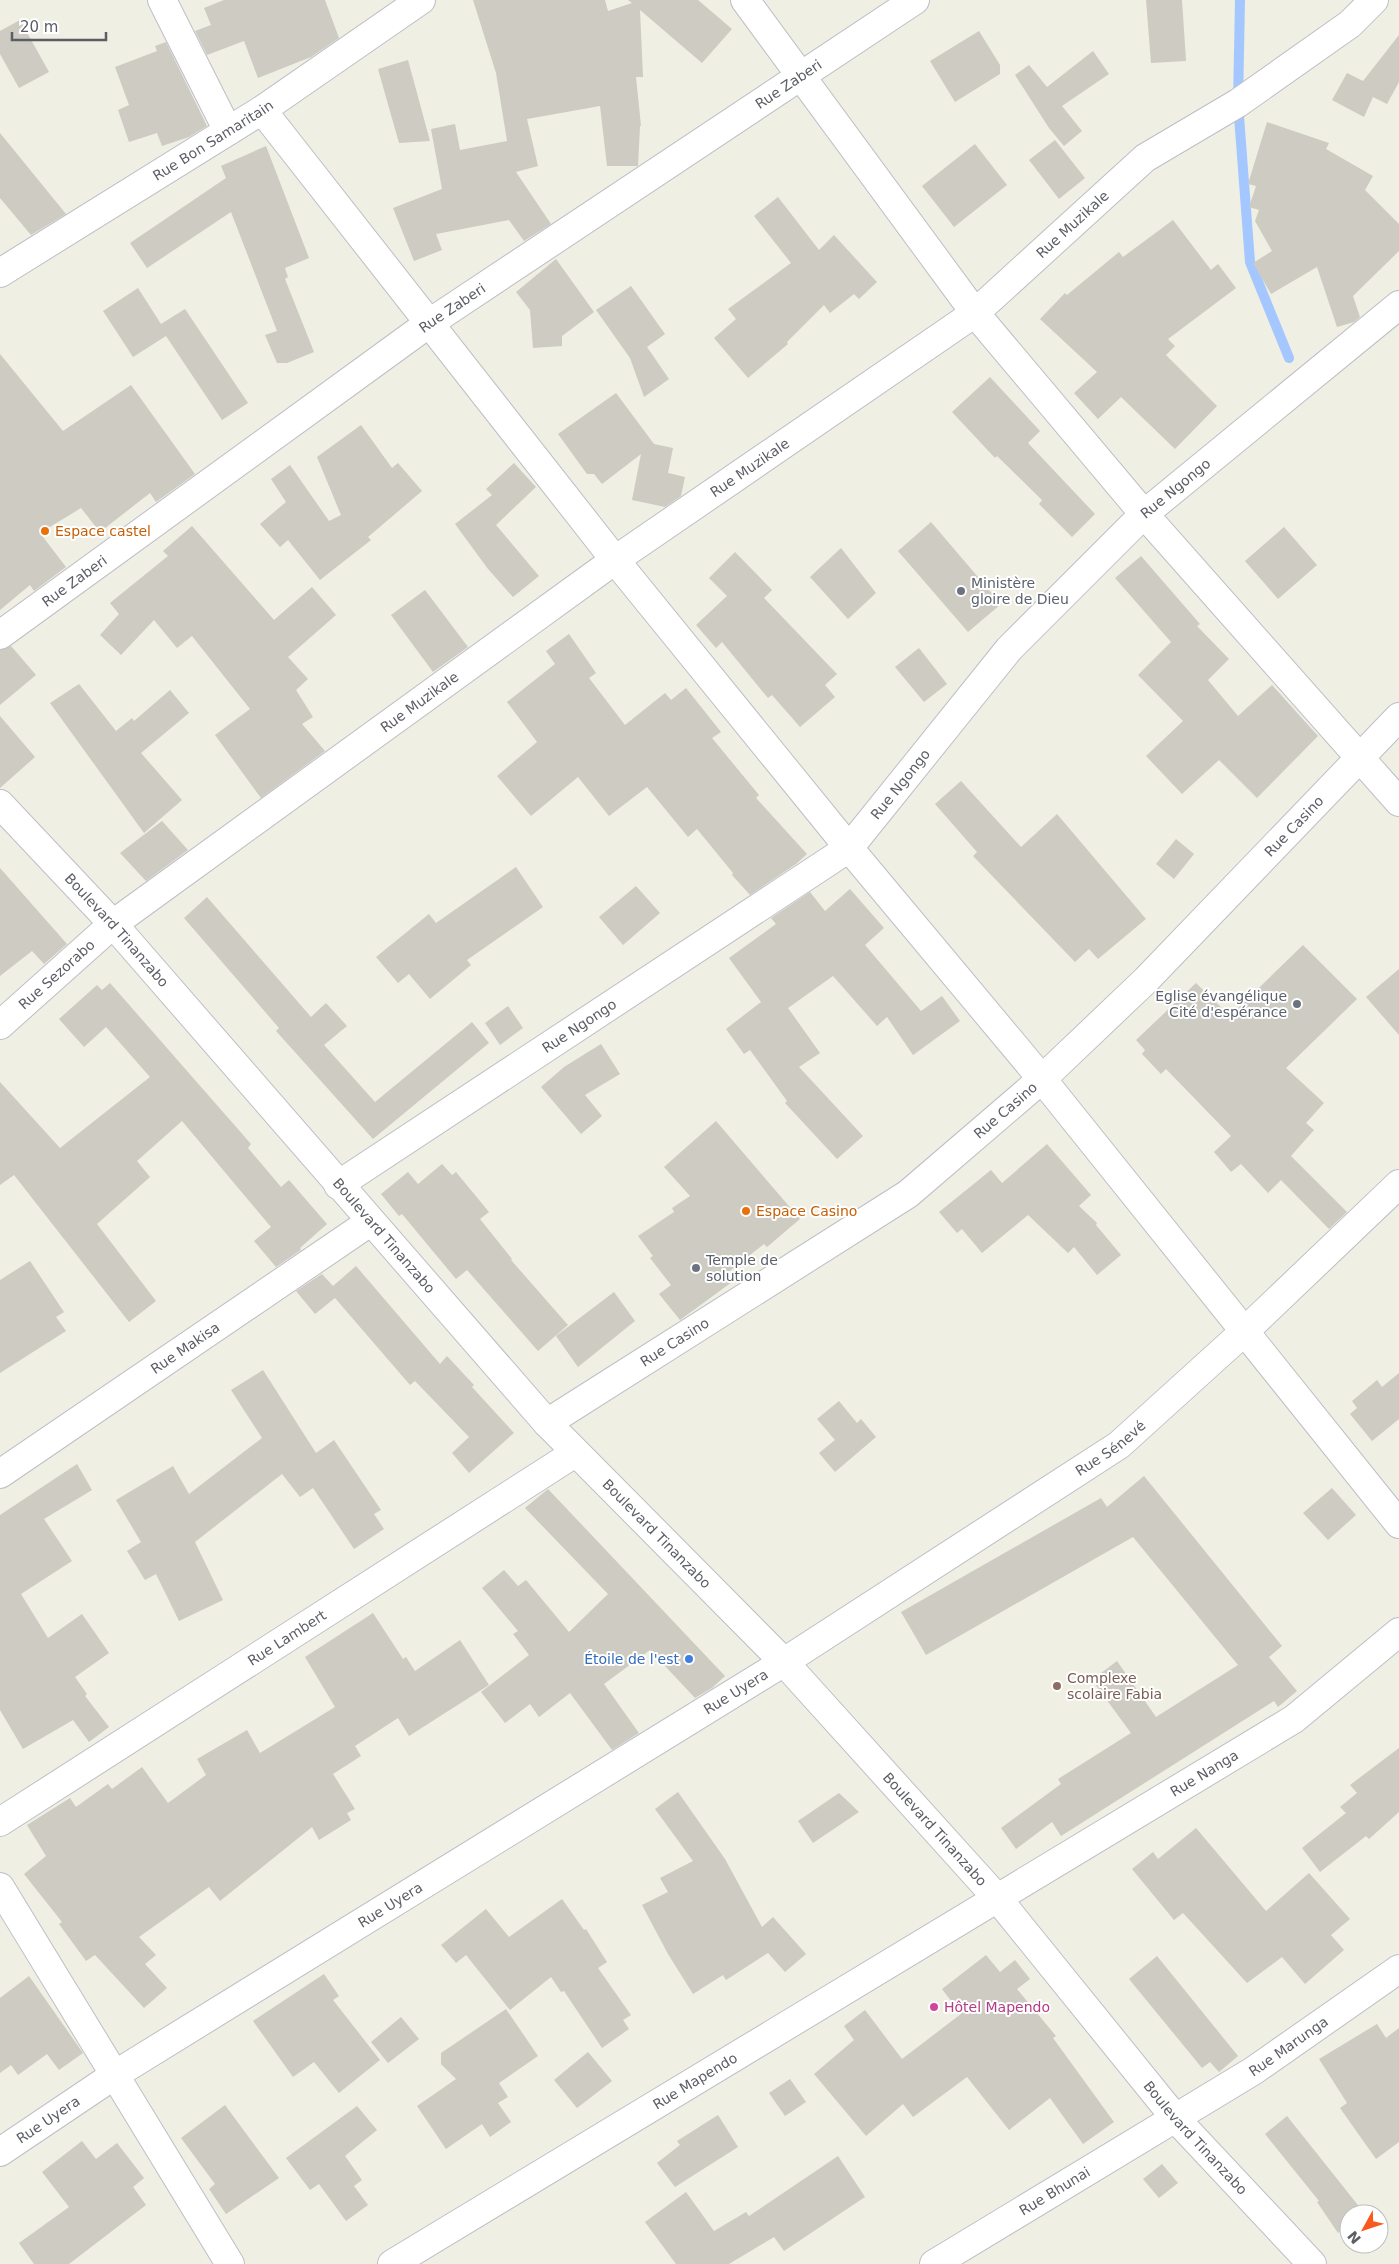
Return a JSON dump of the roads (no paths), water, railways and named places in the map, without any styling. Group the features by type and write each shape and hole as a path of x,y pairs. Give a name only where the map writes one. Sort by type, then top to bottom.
{"street":[{"path":"162,0 228,131"},
{"name":"Rue Bon Samaritain","path":"0,273 262,110 421,0"},
{"path":"745,0 975,313 1144,514 1399,802"},
{"name":"Rue Zaberi","path":"0,635 428,324 915,0"},
{"name":"Rue Muzikale","path":"113,924 615,560 975,313 1145,158 1238,102 1350,24 1374,0"},
{"path":"262,110 615,560 849,848 1042,1079 1246,1330 1399,1524"},
{"name":"Rue Ngongo","path":"338,1185 849,848 1009,650 1144,514 1399,305"},
{"name":"Rue Casino","path":"547,1423 908,1194 1042,1079 1146,980 1399,717"},
{"name":"Boulevard Tinanzabo","path":"0,804 113,924 370,1222 547,1423 784,1662 998,1900 1176,2119 1312,2264"},
{"name":"Rue Sezorabo","path":"0,1025 113,924"},
{"name":"Rue Sénevé","path":"784,1662 1119,1445 1246,1330 1399,1184"},
{"name":"Rue Makisa","path":"0,1474 370,1222"},
{"name":"Rue Lambert","path":"0,1822 575,1453"},
{"name":"Rue Nanga","path":"998,1900 1294,1719 1399,1632"},
{"name":"Rue Uyera","path":"0,2152 116,2074 784,1662"},
{"path":"0,1886 230,2264"},
{"name":"Rue Mapendo","path":"392,2264 998,1900"},
{"name":"Rue Marunga","path":"1176,2119 1253,2071 1399,1969"},
{"name":"Rue Bhunai","path":"934,2264 1176,2119"}],"waterway":[{"path":"1240,0 1238,103 1250,262 1289,358"}],"place":[{"name":"Espace castel","path":"45,531"},
{"name":"Ministère gloire de Dieu","path":"961,591"},
{"name":"Eglise évangélique Cité d'espérance","path":"1297,1004"},
{"name":"Espace Casino","path":"746,1211"},
{"name":"Temple de solution","path":"696,1268"},
{"name":"Étoile de l'est","path":"689,1659"},
{"name":"Complexe scolaire Fabia","path":"1057,1686"},
{"name":"Hôtel Mapendo","path":"934,2007"}]}
